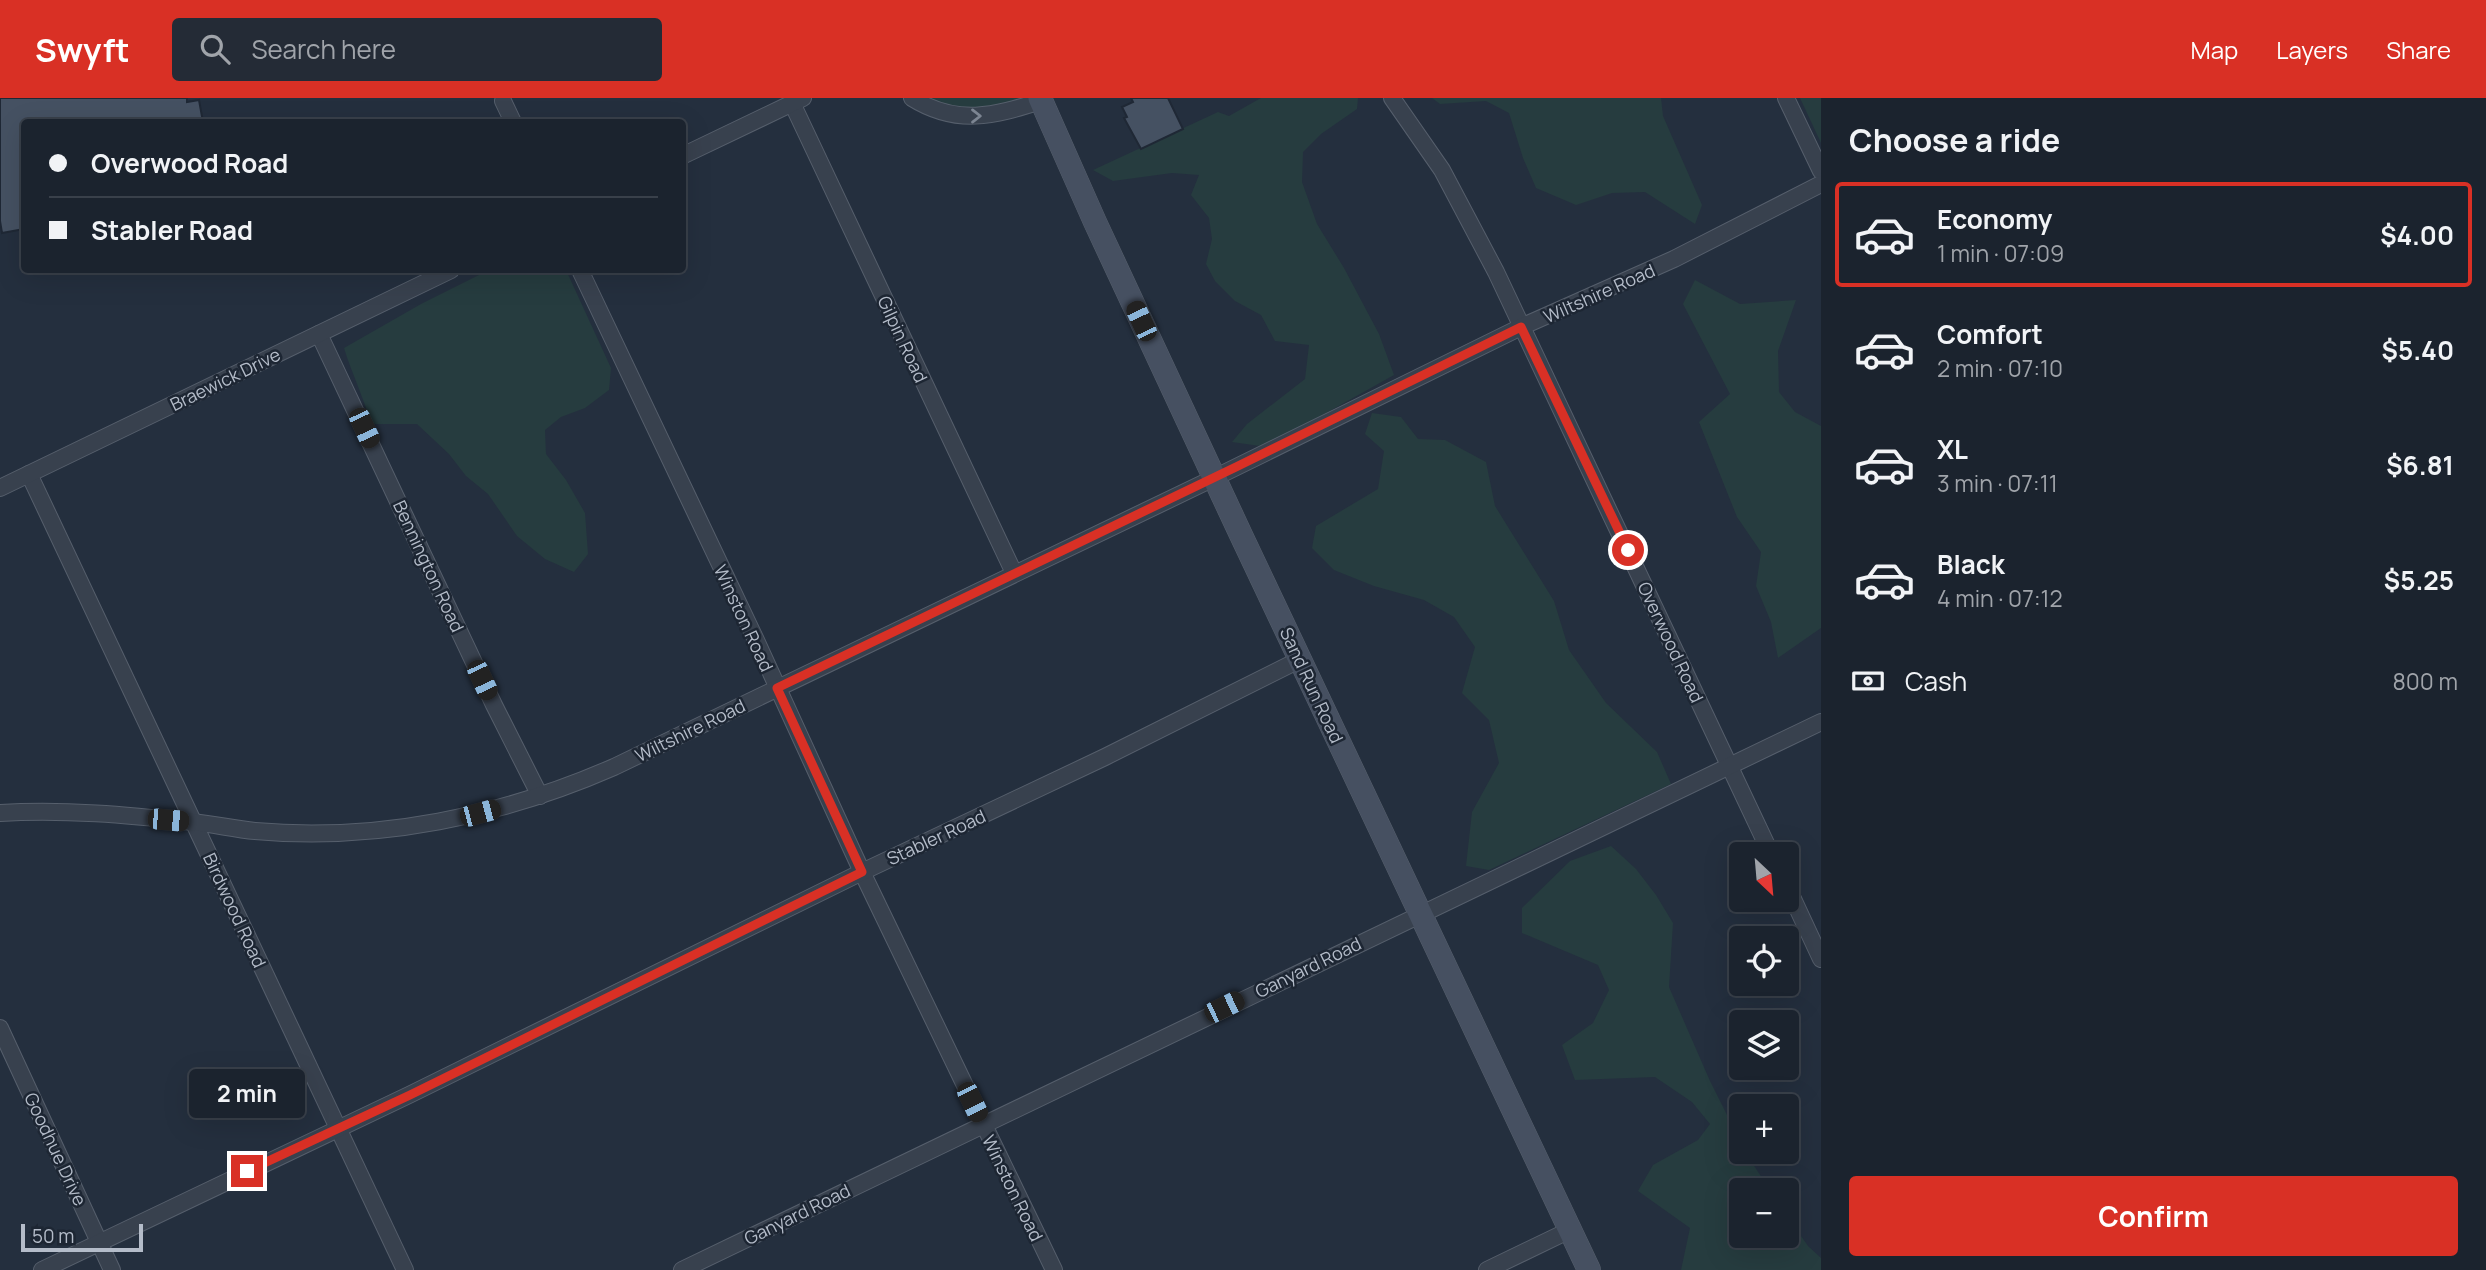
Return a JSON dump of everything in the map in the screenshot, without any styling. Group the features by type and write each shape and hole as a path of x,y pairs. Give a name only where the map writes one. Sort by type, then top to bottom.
{"street":[{"path":"912,98 940,112 970,117 1001,114 1040,100"},
{"name":"Overwood Road","path":"1392,98 1442,170 1496,272 1766,842"},
{"path":"1786,98 1821,171"},
{"name":"Sand Run Road","path":"1040,100 1214,478 1589,1270"},
{"path":"503,101 512,119"},
{"path":"686,154 797,101"},
{"name":"Gilpin Road","path":"797,101 1014,573"},
{"name":"Wiltshire Road","path":"0,813 92,813 194,822 256,831 341,832 396,828 468,815 540,796 614,767 1521,327 1674,259 1821,184"},
{"name":"Braewick Drive","path":"0,488 445,273"},
{"name":"Winston Road","path":"581,273 862,872 1054,1270"},
{"name":"Bennington Road","path":"319,334 494,705 540,796"},
{"name":"Birdwood Road","path":"29,474 405,1270"},
{"name":"Stabler Road","path":"42,1270 1105,757 1301,659"},
{"name":"Ganyard Road","path":"682,1270 1821,722"},
{"path":"1799,912 1821,959"},
{"name":"Goodhue Drive","path":"0,1028 112,1270"},
{"path":"1487,1270 1570,1230"}],"green space":[{"path":"930,98 1025,98 966,108"},
{"path":"1261,98 1358,98 1357,109 1321,134 1303,152 1302,182 1317,224 1379,334 1394,375 1292,432 1260,446 1232,442 1247,424 1305,379 1309,345 1275,341 1261,315 1235,301 1215,281 1206,264 1212,239 1209,218 1191,195 1199,175 1172,173 1113,181 1093,170 1218,112 1229,116"},
{"path":"1432,98 1661,98 1663,116 1702,205 1695,224 1645,192 1612,193 1576,205 1536,188 1509,113 1486,101 1440,104"},
{"path":"1800,98 1821,98 1821,143"},
{"path":"483,273 567,273 611,368 609,390 585,408 561,417 545,430 546,454 566,480 585,513 588,554 574,572 545,559 517,536 488,494 466,476 449,454 417,424 371,424 344,348 421,304"},
{"path":"1695,280 1740,304 1796,300 1778,351 1779,392 1795,412 1821,426 1821,628 1778,658 1771,622 1756,586 1761,552 1737,517 1699,422 1730,394 1683,304"},
{"path":"1372,413 1401,417 1418,439 1445,440 1486,462 1495,506 1554,601 1569,650 1606,703 1657,752 1671,784 1489,870 1466,866 1472,812 1499,763 1489,720 1462,693 1475,647 1454,617 1424,600 1374,586 1334,570 1312,548 1316,526 1378,489 1384,451 1365,434"},
{"path":"1611,846 1636,869 1673,923 1669,987 1728,1117 1729,1164 1753,1164 1762,1178 1729,1178 1729,1248 1799,1248 1799,1233 1821,1258 1821,1270 1681,1270 1690,1228 1638,1191 1653,1165 1698,1140 1710,1124 1692,1102 1655,1077 1575,1080 1562,1045 1593,1023 1609,990 1598,965 1522,933 1522,908 1570,861"}],"building":[{"path":"0,98 187,98 187,102 199,100 202,119 21,119 21,230 2,233"},
{"path":"1131,98 1168,98 1183,129 1141,149 1124,118 1127,117 1122,107 1133,102"}],"route":[{"path":"247,1171 410,1095 862,872 777,688 1521,327 1628,550"}]}
